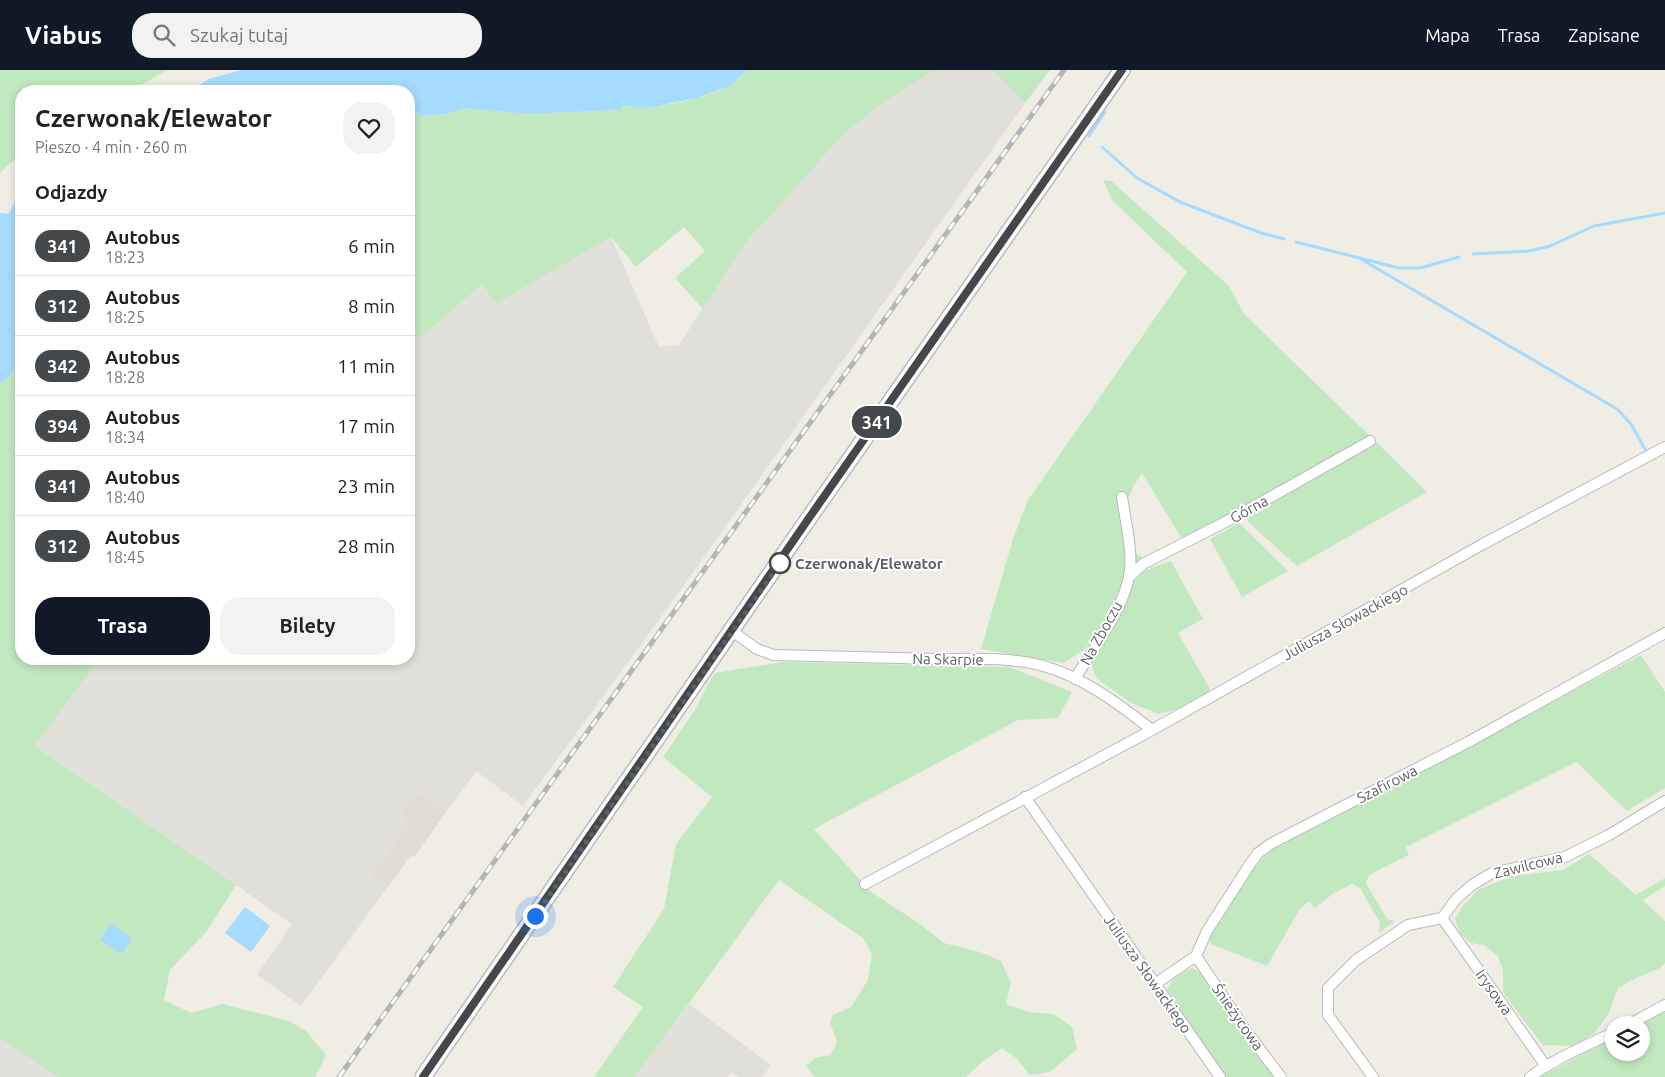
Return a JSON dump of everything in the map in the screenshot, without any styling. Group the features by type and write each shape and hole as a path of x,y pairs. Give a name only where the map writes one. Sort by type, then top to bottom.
{"main road":[{"path":"423,1077 1122,70"}],"street":[{"name":"Górna","path":"1129,577 1143,564 1229,520 1370,441"},
{"name":"Juliusza Słowackiego","path":"866,884 1152,730 1483,544 1665,447"},
{"name":"Na Zboczu","path":"1075,679 1117,609 1129,577 1130,559 1122,497"},
{"name":"Na Skarpie","path":"732,631 757,649 774,655 1015,661 1041,665 1075,679 1130,713 1152,730"},
{"name":"Szafirowa","path":"1196,956 1207,931 1250,864 1258,853 1272,843 1468,742 1665,633"},
{"name":"Juliusza Słowackiego","path":"1025,797 1220,1077"},
{"name":"Zawilcowa","path":"1442,918 1457,898 1472,885 1492,873 1565,856 1609,836 1665,801"},
{"path":"1373,1077 1328,1015 1328,988 1356,960 1408,925 1442,918"},
{"name":"Irysowa","path":"1442,918 1545,1065"},
{"path":"1155,984 1196,956"},
{"name":"Śnieżycowa","path":"1196,956 1246,1031 1281,1077"},
{"path":"1644,1016 1665,1004"},
{"path":"1530,1077 1545,1065 1605,1036"}],"shaded area":[{"path":"935,70 993,70 1025,103 672,602 523,806 476,771 446,812 418,792 408,826 371,876 387,888 301,1006 257,975 292,924 35,746 95,665 415,665 415,336 423,336 482,284 496,304 611,237 659,347 679,345 743,246 843,135 884,102"},
{"path":"418,792 446,812 414,857 411,855 387,888 371,876 408,826 402,815"},
{"path":"689,1004 771,1065 762,1077 738,1077 731,1072 727,1077 635,1077"},
{"path":"0,1038 58,1077 0,1077"}],"green space":[{"path":"0,70 167,70 141,85 15,85 15,160 0,173"},
{"path":"747,70 935,70 884,102 843,135 743,246 703,309 675,278 705,251 684,227 636,267 611,237 496,304 482,284 423,336 415,336 415,109 420,116 448,114 465,108 527,114 621,110 621,106 632,105 633,109 695,99 729,86"},
{"path":"993,70 1050,70 1025,103"},
{"path":"1103,180 1111,181 1229,286 1244,314 1370,436 1183,541 1142,473 1133,487 1127,502 1133,552 1143,558 1120,587 1109,617 1085,649 1064,663 981,649 1013,539 1028,500 1187,272 1112,200"},
{"path":"15,368 15,665 95,665 35,746 236,885 207,931 170,970 164,1000 191,1013 223,1004 289,1021 306,1031 326,1055 315,1077 58,1077 0,1038 0,384 9,377"},
{"path":"1375,441 1427,492 1297,566 1248,522 1249,514"},
{"path":"1239,523 1288,571 1242,597 1210,539"},
{"path":"1171,561 1203,619 1178,633 1211,691 1184,707 1159,714 1131,703 1096,678 1091,664 1096,647 1129,586 1146,570"},
{"path":"1641,655 1665,692 1665,788 1627,811 1576,762 1406,847 1409,855 1369,875 1366,883 1387,919 1395,921 1379,933 1380,923 1360,888 1352,884 1334,893 1315,908 1309,901 1300,909 1267,966 1211,944 1210,936 1239,889 1255,867 1274,848"},
{"path":"783,662 1010,667 1072,692 1058,718 1018,720 814,829 871,892 920,924 944,943 980,952 1001,961 1011,983 1006,1004 1029,1012 1054,1014 1072,1027 1077,1049 1050,1072 1030,1075 1015,1057 1002,1048 983,1061 966,1077 813,1076 806,1066 815,1058 830,1055 837,1042 830,1023 833,1015 851,1007 868,980 872,954 863,938 779,880 635,1077 594,1077 643,1007 613,987 664,909 676,844 712,797 663,757 695,710 715,673"},
{"path":"1589,854 1636,895 1665,878 1665,886 1643,900 1665,921 1665,963 1660,968 1618,988 1608,1015 1605,1016 1605,1019 1595,1033 1573,1046 1543,1045 1503,992 1503,970 1498,956 1484,945 1471,943 1460,934 1455,919 1463,906 1479,889 1513,876 1563,870"},
{"path":"1192,968 1203,974 1243,1034 1275,1077 1224,1077 1167,990 1174,977"},
{"path":"1665,1011 1665,1077 1540,1077 1605,1043 1605,1061 1650,1061 1650,1019"}],"water":[{"path":"241,70 747,70 730,86 697,98 652,107 633,109 632,105 621,106 621,110 527,114 465,108 448,114 420,116 415,109 415,85 199,85 209,79"},
{"path":"15,201 15,368 9,377 0,384 0,213 9,214"},
{"path":"245,907 270,926 251,952 225,933"},
{"path":"111,924 132,938 122,954 100,940"}],"waterway":[{"path":"1089,136 1105,112"},
{"path":"1102,147 1137,178 1180,202 1261,233 1284,239"},
{"path":"1473,254 1529,251 1550,246 1594,226 1665,213"},
{"path":"1296,242 1399,268 1420,268 1459,257"},
{"path":"1359,258 1617,409 1631,424 1646,451"}],"railway":[{"path":"339,1077 1064,70"}],"bus line":[{"name":"341","path":"423,1077 780,563 809,518 1122,70"}],"place":[{"name":"Czerwonak/Elewator","path":"780,563"}],"route":[{"path":"535,916 780,563"}]}
